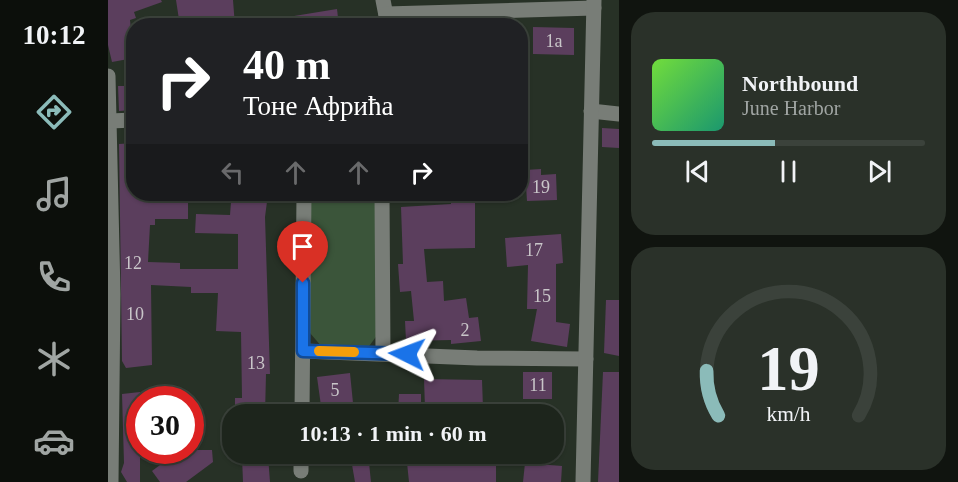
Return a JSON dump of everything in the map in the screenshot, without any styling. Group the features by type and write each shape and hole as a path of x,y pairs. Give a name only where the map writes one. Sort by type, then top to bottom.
{"street":[{"path":"386,13 594,4 583,482"},
{"path":"108,76 113,294 111,482"},
{"path":"591,111 619,114"},
{"path":"110,121 126,120"},
{"path":"302,404 304,201"},
{"path":"381,201 384,353"},
{"path":"303,351 477,358 586,359"},
{"path":"301,464 301,471"}],"green space":[{"path":"310,201 375,201 378,334 367,349 322,347 310,333"}],"building":[{"path":"108,0 161,0 162,2 134,12 136,18 126,18 126,59 112,62 108,45"},
{"path":"176,0 233,0 234,18 179,18"},
{"path":"337,9 338,18 288,18"},
{"path":"533,27 574,28 574,55 533,54"},
{"path":"118,86 126,86 126,111 119,111"},
{"path":"602,128 619,129 619,148 602,147"},
{"path":"119,144 126,144 126,201 188,201 188,219 155,219 155,225 150,225 148,262 180,263 180,269 238,269 238,234 195,233 196,214 230,215 231,202 267,201 265,217 270,374 266,374 265,404 235,404 235,398 242,398 241,332 216,331 218,293 191,293 191,287 151,285 152,365 126,368 122,361"},
{"path":"541,169 541,175 556,174 557,200 528,201 528,170"},
{"path":"451,201 475,201 475,248 424,249 427,282 443,281 444,301 466,298 469,318 478,317 481,341 451,344 451,340 406,341 405,321 414,321 411,291 400,292 398,264 403,264 401,207 451,204"},
{"path":"561,234 563,263 556,264 556,322 570,324 567,347 531,341 537,309 527,309 528,265 507,267 505,238"},
{"path":"606,300 619,300 619,356 604,353"},
{"path":"523,372 552,372 552,399 523,399"},
{"path":"603,372 619,372 619,482 598,482"},
{"path":"350,373 353,403 321,404 317,377"},
{"path":"424,379 482,380 483,404 425,404"},
{"path":"122,394 126,394 126,464 140,464 140,482 127,482 121,472 124,463"},
{"path":"399,394 421,394 421,404 398,404"},
{"path":"204,450 212,450 213,462 186,482 160,482 152,471 161,464 204,464"},
{"path":"242,464 269,464 270,482 243,482"},
{"path":"352,464 369,464 371,482 355,482"},
{"path":"407,464 496,464 496,482 409,482"},
{"path":"525,464 562,466 561,482 523,482"}],"slow traffic":[{"path":"319,351 354,352"}],"route":[{"path":"303,283 303,351 407,354"}]}
